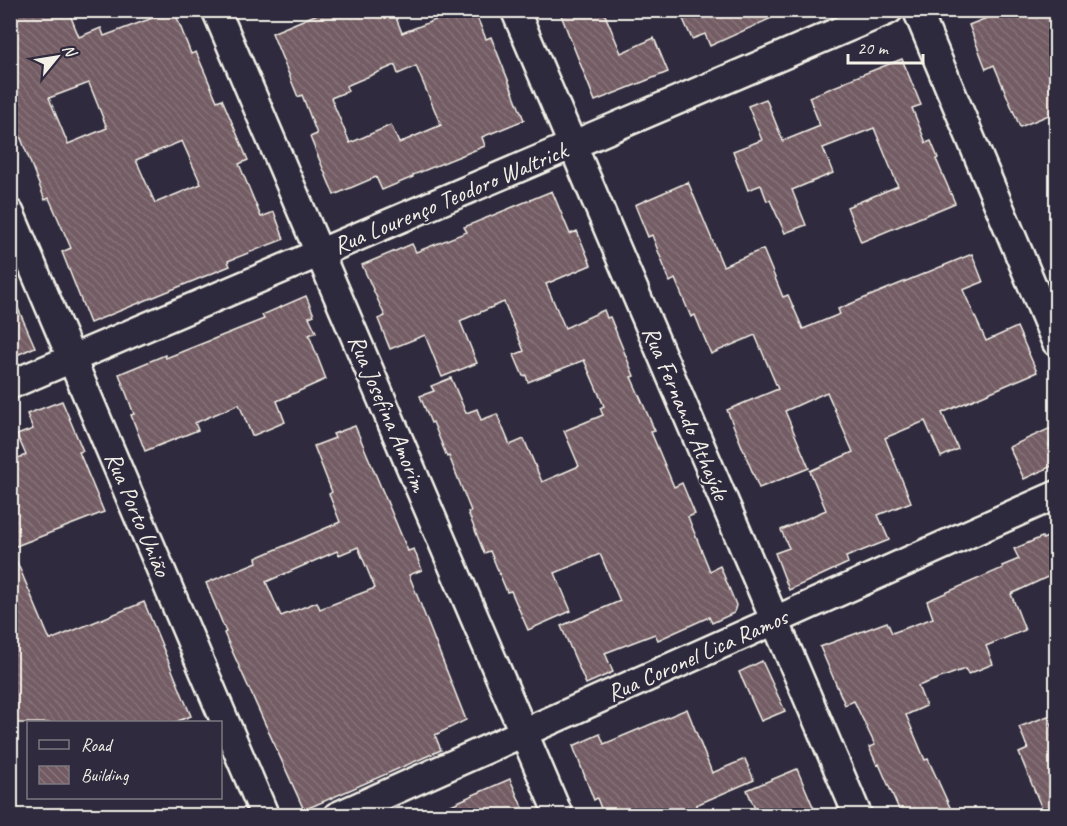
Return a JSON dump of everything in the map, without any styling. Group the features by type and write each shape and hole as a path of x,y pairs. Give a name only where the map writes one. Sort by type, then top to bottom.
{"street":[{"name":"Rua Josefina Amorim","path":"216,10 559,816"},
{"name":"Rua Fernando Athaýde","path":"515,10 858,816"},
{"name":"Rua Lourenço Teodoro Waltrick","path":"10,385 889,10"},
{"path":"917,10 1056,342"},
{"name":"Rua Porto União","path":"10,213 265,816"},
{"name":"Rua Coronel Lica Ramos","path":"337,816 1056,495"}],"building":[{"path":"10,10 68,10 79,37 101,28 104,36 174,10 191,54 196,52 217,101 222,99 248,160 239,164 261,217 274,212 284,239 228,261 230,266 90,323 62,252 71,248 49,198 45,200 10,110","holes":["89,83 107,128 68,144 49,98","182,141 201,184 155,203 136,160"]},
{"path":"327,10 393,10 402,33 461,10 474,10 486,39 491,37 524,120 482,137 485,146 382,190 376,177 334,195 310,137 317,134 302,95 298,97 272,33","holes":["395,65 398,74 416,66 441,125 399,143 391,125 350,143 331,98 348,91 346,86"]},
{"path":"559,10 603,10 621,53 654,38 668,72 595,101"},
{"path":"679,10 789,10 710,46 705,34 692,39"},
{"path":"1007,10 1056,10 1056,112 1020,127 994,65 986,69 969,25"},
{"path":"902,59 921,105 912,108 926,143 931,141 938,158 936,159 955,203 861,242 847,207 898,186 874,128 823,148 833,173 792,190 806,225 785,233 761,185 748,190 733,151 762,140 748,106 766,99 783,141 820,126 809,97"},
{"path":"688,182 723,266 763,249 783,297 788,295 803,329 840,314 838,309 972,254 983,282 963,290 986,341 1017,327 1037,372 942,413 958,449 941,457 925,421 885,438 911,502 878,515 889,540 846,557 848,563 789,590 775,553 789,548 781,530 826,510 810,471 853,452 827,392 785,411 809,468 759,488 727,410 778,389 755,335 711,354 695,315 691,317 675,279 670,282 652,235 648,237 635,205"},
{"path":"552,191 570,234 577,231 591,265 546,284 565,328 604,310 607,318 610,317 634,376 631,377 655,431 651,432 674,487 682,483 695,514 688,517 710,571 720,566 736,605 734,613 712,623 709,617 658,640 655,634 605,653 613,672 586,684 561,626 620,601 600,554 555,573 571,611 528,630 511,591 507,592 490,551 484,553 468,512 471,511 449,456 447,457 420,396 434,391 431,386 451,378 466,413 477,409 481,420 497,414 510,445 524,439 542,482 579,466 564,431 603,415 600,408 604,406 584,360 528,382 514,355 524,351 504,302 460,321 477,363 442,377 425,335 390,349 378,319 385,316 362,265 412,244 416,252 467,232 464,227"},
{"path":"10,290 35,347 10,358"},
{"path":"306,296 314,315 309,317 316,332 309,335 326,379 277,401 285,422 252,436 239,404 195,423 198,430 145,451 119,374 264,319 262,315"},
{"path":"62,401 83,451 79,452 104,512 11,548 50,640 144,602 191,716 178,721 10,723 10,461 26,455 17,435 33,429 27,414"},
{"path":"355,426 408,551 414,549 422,570 409,575 466,720 435,735 441,750 304,810 224,633 226,632 206,583 257,562 256,558 340,522 329,494 332,492 314,446 335,438 333,434","holes":["358,547 375,588 320,609 317,602 281,616 266,582 337,551 339,555"]},
{"path":"1055,426 1049,446 1056,451 1056,464 1024,479 1009,447"},
{"path":"1056,533 1056,573 1011,594 1025,630 986,646 993,664 968,674 965,669 918,686 926,706 906,715 925,760 928,759 954,816 902,816 869,747 875,745 854,701 845,705 820,647 887,622 892,633 933,618 927,601 1003,568 1002,566 1019,559 1014,549"},
{"path":"762,661 785,711 761,721 739,672"},
{"path":"687,709 712,773 745,759 754,780 696,805 677,816 604,816 597,798 594,800 573,746 600,734 604,744"},
{"path":"1048,716 1056,735 1056,816 1045,816 1019,753 1028,749 1019,727"},
{"path":"797,769 817,816 758,816 747,790"},
{"path":"510,779 526,816 427,816 473,795"}]}
